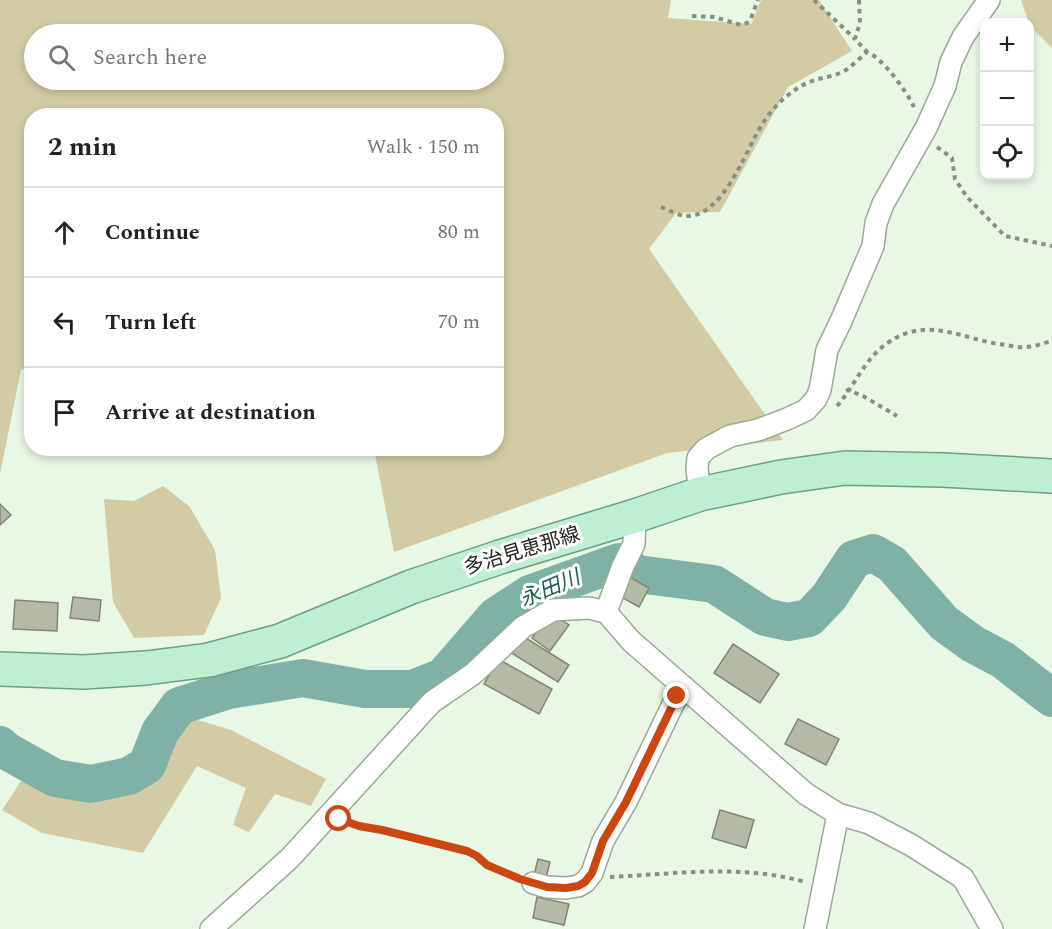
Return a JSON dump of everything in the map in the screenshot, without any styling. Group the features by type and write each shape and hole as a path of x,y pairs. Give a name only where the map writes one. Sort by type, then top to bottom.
{"main road":[{"name":"多治見恵那線","path":"0,669 84,672 146,668 209,660 280,640 411,587 500,557 700,494 781,477 845,468 1052,476"}],"street":[{"path":"700,494 698,458 706,449 730,436 758,430 825,404 820,390 827,350 873,246 876,223 883,204 924,132 945,86 951,62 963,37 989,0"},
{"path":"606,612 634,544 635,516"},
{"path":"211,929 290,858 432,702 473,674 523,627 553,610 589,608 606,612 631,641 806,794 838,814 869,823 911,845 963,878 992,929"},
{"path":"533,883 547,887 578,886 585,882 592,873 603,841 626,802 677,696 684,687"},
{"path":"814,929 838,814"}],"path":[{"path":"692,16 714,17 741,25 752,18 758,0"},
{"path":"814,0 867,52 874,54 894,77 909,98 924,132 952,158 955,179 967,197 1005,236 1052,246"},
{"path":"855,39 860,23 859,0"},
{"path":"661,207 685,216 694,215 718,200 733,180 756,133 774,107 788,94 803,85 846,70 867,52"},
{"path":"825,404 848,390 884,345 907,332 939,329 993,344 1024,347 1052,341"},
{"path":"825,404 848,390"},
{"path":"848,390 864,396 897,416"},
{"path":"331,813 339,819 359,826 467,851 487,865 533,883"},
{"path":"592,873 604,878 731,871 768,874 822,887"}],"shaded area":[{"path":"0,0 671,0 668,18 751,24 761,0 819,0 852,51 788,87 720,212 676,213 649,249 783,440 667,453 394,552 375,456 504,456 504,108 24,108 24,369 21,370 0,474"},
{"path":"1021,0 1052,0 1052,48 1034,30 1034,18 1027,18"},
{"path":"163,486 189,506 215,550 221,598 204,635 134,638 113,602 104,499 134,501"},
{"path":"188,717 231,730 326,779 311,806 275,794 249,832 233,825 246,788 197,766 143,853 42,833 2,810 25,775 54,787 90,795 124,788 158,771"}],"building":[{"path":"0,504 11,515 0,525"},
{"path":"626,575 649,588 639,607 616,594"},
{"path":"73,597 101,600 99,621 70,618"},
{"path":"15,600 58,603 57,631 13,629"},
{"path":"550,612 569,625 550,651 532,638"},
{"path":"521,635 569,665 558,682 510,652"},
{"path":"733,644 779,674 760,703 714,673"},
{"path":"498,659 552,689 539,714 484,684"},
{"path":"798,719 839,739 826,765 785,744"},
{"path":"720,810 754,820 746,848 712,838"},
{"path":"538,859 550,862 546,878 534,875"},
{"path":"537,897 569,904 564,925 533,918"}],"waterway":[{"name":"永田川","path":"0,745 55,778 91,784 129,776 147,765 160,732 179,706 229,690 303,678 365,689 413,689 443,677 496,616 530,594 619,562 638,574 714,584 765,617 788,622 809,618 829,597 854,559 873,553 892,564 944,623 973,644 1003,660 1052,698"}],"route":[{"path":"339,819 359,826 467,851 487,865 547,887 578,886 585,882 592,873 603,841 626,802 677,696"}]}
